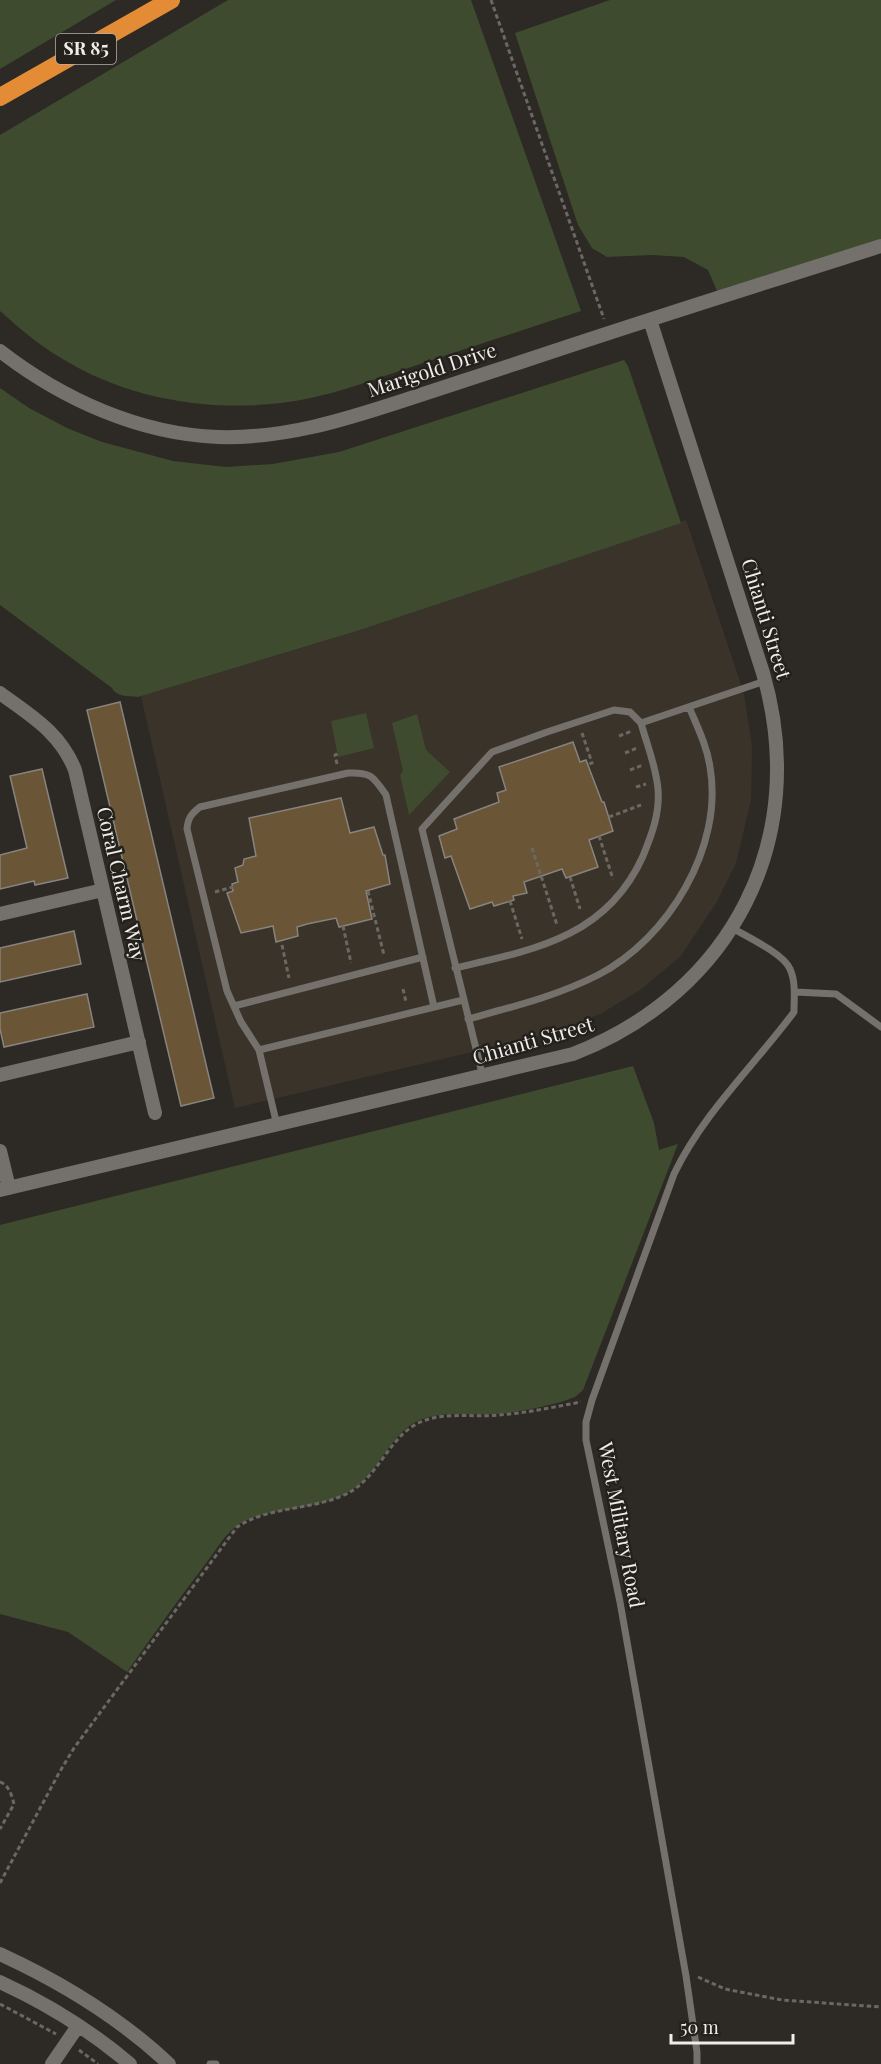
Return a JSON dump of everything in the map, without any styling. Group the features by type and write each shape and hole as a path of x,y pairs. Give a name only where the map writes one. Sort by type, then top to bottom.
{"highway":[{"name":"SR 85","path":"0,97 171,0"}],"street":[{"name":"Marigold Drive","path":"0,351 46,383 69,395 116,416 141,424 193,435 244,437 296,431 349,419 609,332 881,246"},
{"name":"Chianti Street","path":"4,1189 573,1054 621,1033 651,1014 684,986 707,962 732,928 764,860 775,811 778,755 775,727 765,681 650,320"},
{"name":"Coral Charm Way","path":"0,693 52,733 66,751 75,770 155,1113"},
{"path":"0,914 103,890"},
{"path":"0,1075 139,1042"},
{"path":"0,1150 4,1189"},
{"path":"0,1954 75,1994 137,2037 169,2064"},
{"path":"0,1982 78,2026 130,2064"},
{"path":"52,2064 78,2026"}],"lane":[{"path":"641,723 765,681"},
{"path":"468,1019 525,1004 599,975 636,950 667,917 692,876 706,836 712,796 710,766 689,707"},
{"path":"455,969 544,946 601,915 619,896 636,871 651,836 658,812 655,771 641,723 630,712 614,710 492,752 422,829 455,969 483,1077"},
{"path":"277,1125 259,1050 241,1022 227,991 188,829 188,819 200,807 348,773 363,772 375,777 386,795 434,1007"},
{"path":"732,928 763,945 790,968 795,992 836,994 881,1027"},
{"path":"234,1006 423,957"},
{"name":"West Military Road","path":"697,2064 686,1976 620,1602 586,1440 586,1422 674,1174 685,1151 704,1121 794,1012 795,992"},
{"path":"259,1050 463,1000"},
{"path":"210,2064 216,2064"}],"path":[{"path":"491,0 609,332"},
{"path":"582,733 592,763 588,764"},
{"path":"337,765 335,755 338,754"},
{"path":"609,817 641,805"},
{"path":"599,836 613,879"},
{"path":"532,848 557,925"},
{"path":"570,876 580,909"},
{"path":"215,892 233,887"},
{"path":"368,891 384,955"},
{"path":"510,902 522,939"},
{"path":"343,926 351,963"},
{"path":"282,945 289,978"},
{"path":"0,1884 58,1773 237,1527 251,1519 332,1500 355,1490 371,1475 406,1431 424,1420 447,1416 500,1415 592,1400"},
{"path":"0,1782 4,1783 10,1792 14,1804 0,1829"},
{"path":"686,1976 700,1977 725,1989 782,2000 881,2007"},
{"path":"0,2004 67,2041 98,2064"}],"shaded area":[{"path":"686,520 744,694 752,747 751,800 736,863 716,903 680,957 640,990 602,1013 540,1036 235,1108 141,696 357,631"}],"green space":[{"path":"0,0 116,0 0,69"},
{"path":"228,0 471,0 581,311 332,393 281,403 224,405 167,399 112,383 86,372 53,353 0,311 0,135"},
{"path":"610,0 881,0 881,241 718,293 708,270 684,257 652,255 607,257 592,248 578,225 515,33"},
{"path":"624,360 681,523 357,631 138,697 116,693 0,605 0,388 29,408 67,428 102,442 173,461 226,467 273,464 339,452"},
{"path":"366,713 374,748 338,757 331,721"},
{"path":"417,714 426,750 450,772 409,815 400,775 403,771 392,723"},
{"path":"633,1066 654,1123 659,1150 678,1144 583,1390 578,1395 521,1411 429,1417 406,1429 365,1480 343,1495 316,1504 274,1512 241,1523 229,1532 127,1672 68,1632 0,1614 0,1225"}],"building":[{"path":"120,702 214,1098 181,1106 87,710"},
{"path":"573,742 580,762 586,760 602,802 604,802 613,831 589,840 598,867 566,878 562,869 524,882 527,893 513,896 514,900 494,906 492,902 470,909 451,856 445,858 439,836 457,829 454,819 499,802 497,793 506,790 499,767"},
{"path":"42,769 68,878 35,885 34,881 0,889 0,855 27,848 10,776"},
{"path":"341,798 350,833 374,827 383,855 385,855 390,884 366,891 372,919 339,927 336,918 307,924 297,927 298,936 276,942 273,926 241,933 227,893 233,891 232,884 238,882 235,868 243,865 244,859 256,856 249,818"},
{"path":"74,931 81,964 0,982 0,948"},
{"path":"87,994 94,1027 4,1047 0,1029 0,1013"}]}
